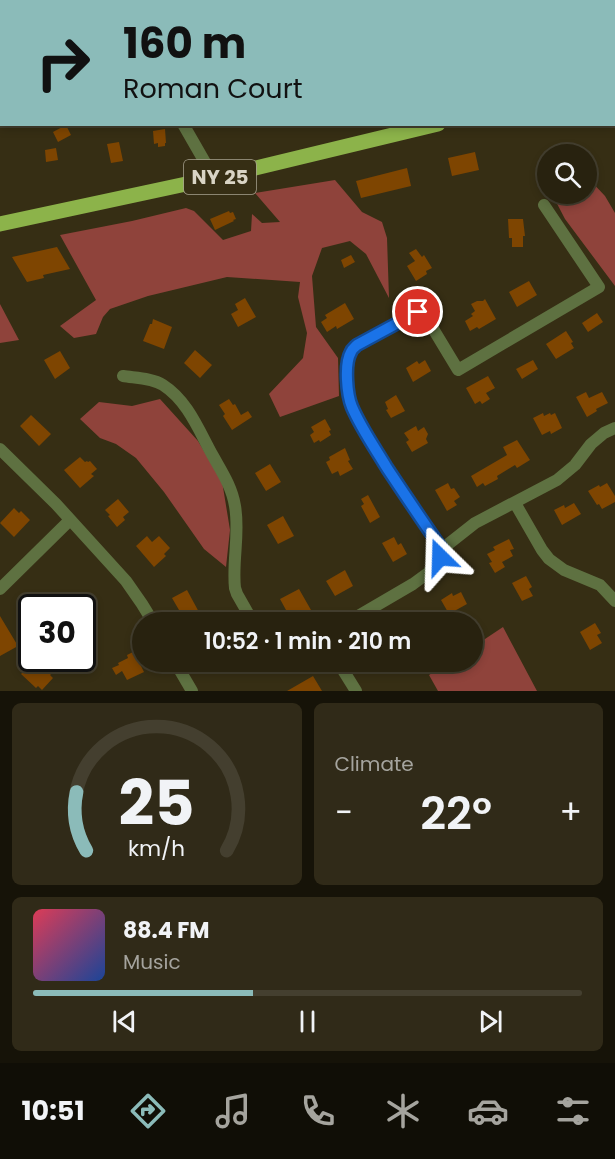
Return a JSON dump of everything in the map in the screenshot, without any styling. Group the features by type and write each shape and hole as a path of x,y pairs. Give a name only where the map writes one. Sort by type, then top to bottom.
{"main road":[{"name":"NY 25","path":"0,224 214,178 430,126"}],"street":[{"path":"184,126 214,178"},
{"path":"442,549 372,445 352,408 348,390 349,354 357,345 418,312 429,322 458,370 599,287 544,205"},
{"path":"123,376 158,382 172,393 190,413 222,471 232,491 236,512 235,588 247,612"},
{"path":"365,612 428,573 440,557 442,549 475,523 557,480 575,465 591,444 604,433 615,428"},
{"path":"0,449 56,504 126,581 147,612"},
{"path":"514,503 549,559 564,570 600,585 615,601"},
{"path":"0,589 70,520"},
{"path":"181,672 192,691"},
{"path":"344,672 356,691"}],"shaded area":[{"path":"335,180 362,212 382,222 387,238 389,298 366,254 350,241 322,248 312,276 316,327 338,358 339,396 280,417 269,394 303,358 307,333 298,297 300,282 227,277 148,296 110,309 103,317 96,334 74,338 60,326 96,300 60,235 186,208 194,211 223,240 251,231 252,214 262,223 280,222 255,193"},
{"path":"597,188 605,196 615,213 615,286 565,219 557,204 597,204"},
{"path":"0,304 19,340 0,343"},
{"path":"160,399 198,441 222,481 230,530 226,567 204,549 164,492 136,458 116,444 100,438 80,419 99,402 132,406"},
{"path":"503,627 537,691 438,691 429,675 434,672 483,672 483,640"}],"building":[{"path":"66,126 71,135 58,142 53,132"},
{"path":"165,129 165,146 158,147 158,143 154,144 153,131"},
{"path":"119,142 123,161 111,163 107,144"},
{"path":"56,148 58,160 46,162 45,150"},
{"path":"475,152 479,170 452,176 448,158"},
{"path":"407,168 411,186 361,198 356,181"},
{"path":"229,211 233,212 236,219 215,230 210,219"},
{"path":"508,219 523,219 525,236 523,236 523,247 512,247"},
{"path":"57,247 70,269 43,275 44,278 27,282 12,257"},
{"path":"416,249 422,257 424,255 432,268 416,281 407,266 415,261 409,253"},
{"path":"351,255 355,262 344,268 341,260"},
{"path":"529,281 537,295 517,307 509,292"},
{"path":"245,298 256,317 238,327 231,314 238,310 235,304"},
{"path":"485,299 496,319 479,329 477,327 470,331 465,321 473,316 471,314 475,311 471,304"},
{"path":"345,303 354,319 327,332 321,322 327,318 325,315"},
{"path":"597,313 603,322 588,332 582,323"},
{"path":"153,319 172,327 164,349 143,341"},
{"path":"566,331 574,348 556,359 546,344"},
{"path":"195,350 212,365 200,378 184,363"},
{"path":"60,351 70,368 55,379 44,360"},
{"path":"425,360 431,371 413,382 406,368 417,361 419,364"},
{"path":"533,360 538,369 522,379 516,369"},
{"path":"488,376 495,388 486,393 490,399 482,404 480,401 475,404 466,388"},
{"path":"586,392 589,398 602,392 608,403 587,417 576,397"},
{"path":"396,395 405,411 391,418 386,410 388,409 385,402"},
{"path":"229,399 241,415 248,411 252,417 232,430 219,405"},
{"path":"543,413 544,416 555,413 562,428 551,434 550,431 542,435 533,418"},
{"path":"31,415 51,434 39,446 20,426"},
{"path":"325,419 331,435 314,443 310,435 314,432 311,427"},
{"path":"416,426 418,431 424,427 428,434 426,439 428,443 412,452 406,442 409,440 404,433"},
{"path":"517,440 530,460 517,468 515,465 485,486 483,483 477,487 471,476 507,455 503,447"},
{"path":"345,448 350,460 348,461 353,469 340,476 338,471 332,474 326,462 330,460 329,457"},
{"path":"80,457 85,462 90,461 97,469 91,474 94,476 80,488 64,470"},
{"path":"270,464 281,482 266,491 255,473"},
{"path":"448,483 460,497 454,501 457,505 447,511 435,490"},
{"path":"607,483 615,496 615,502 602,509 588,491"},
{"path":"368,495 380,517 370,523 361,506 364,504 361,499"},
{"path":"118,499 129,512 123,517 125,520 117,527 105,510"},
{"path":"574,503 581,514 562,525 554,510"},
{"path":"14,508 30,520 14,537 0,523"},
{"path":"283,516 294,536 278,544 267,525"},
{"path":"147,536 152,542 159,536 170,548 164,554 166,556 154,567 136,546"},
{"path":"394,537 398,545 401,543 407,554 393,562 382,543"},
{"path":"509,539 514,549 510,550 513,556 502,562 505,567 495,573 487,554 495,550 493,547"},
{"path":"345,570 353,586 335,596 326,581"},
{"path":"526,576 532,587 529,589 533,596 522,601 512,583"},
{"path":"299,589 311,610 287,612 280,599"},
{"path":"187,590 199,612 180,612 172,598"},
{"path":"461,592 467,604 453,612 448,612 441,600 452,593 453,596"},
{"path":"0,616 18,646 0,656"},
{"path":"595,623 601,633 597,635 602,643 590,650 580,632"},
{"path":"132,652 132,672 144,672 127,680 122,671 116,675 112,668 128,658 127,655"},
{"path":"23,672 53,672 50,675 53,678 42,690 38,686 36,688 21,674"},
{"path":"313,676 322,691 287,691"}],"route":[{"path":"418,312 352,349 349,354 348,390 352,408 372,445 442,549 440,557"}]}
